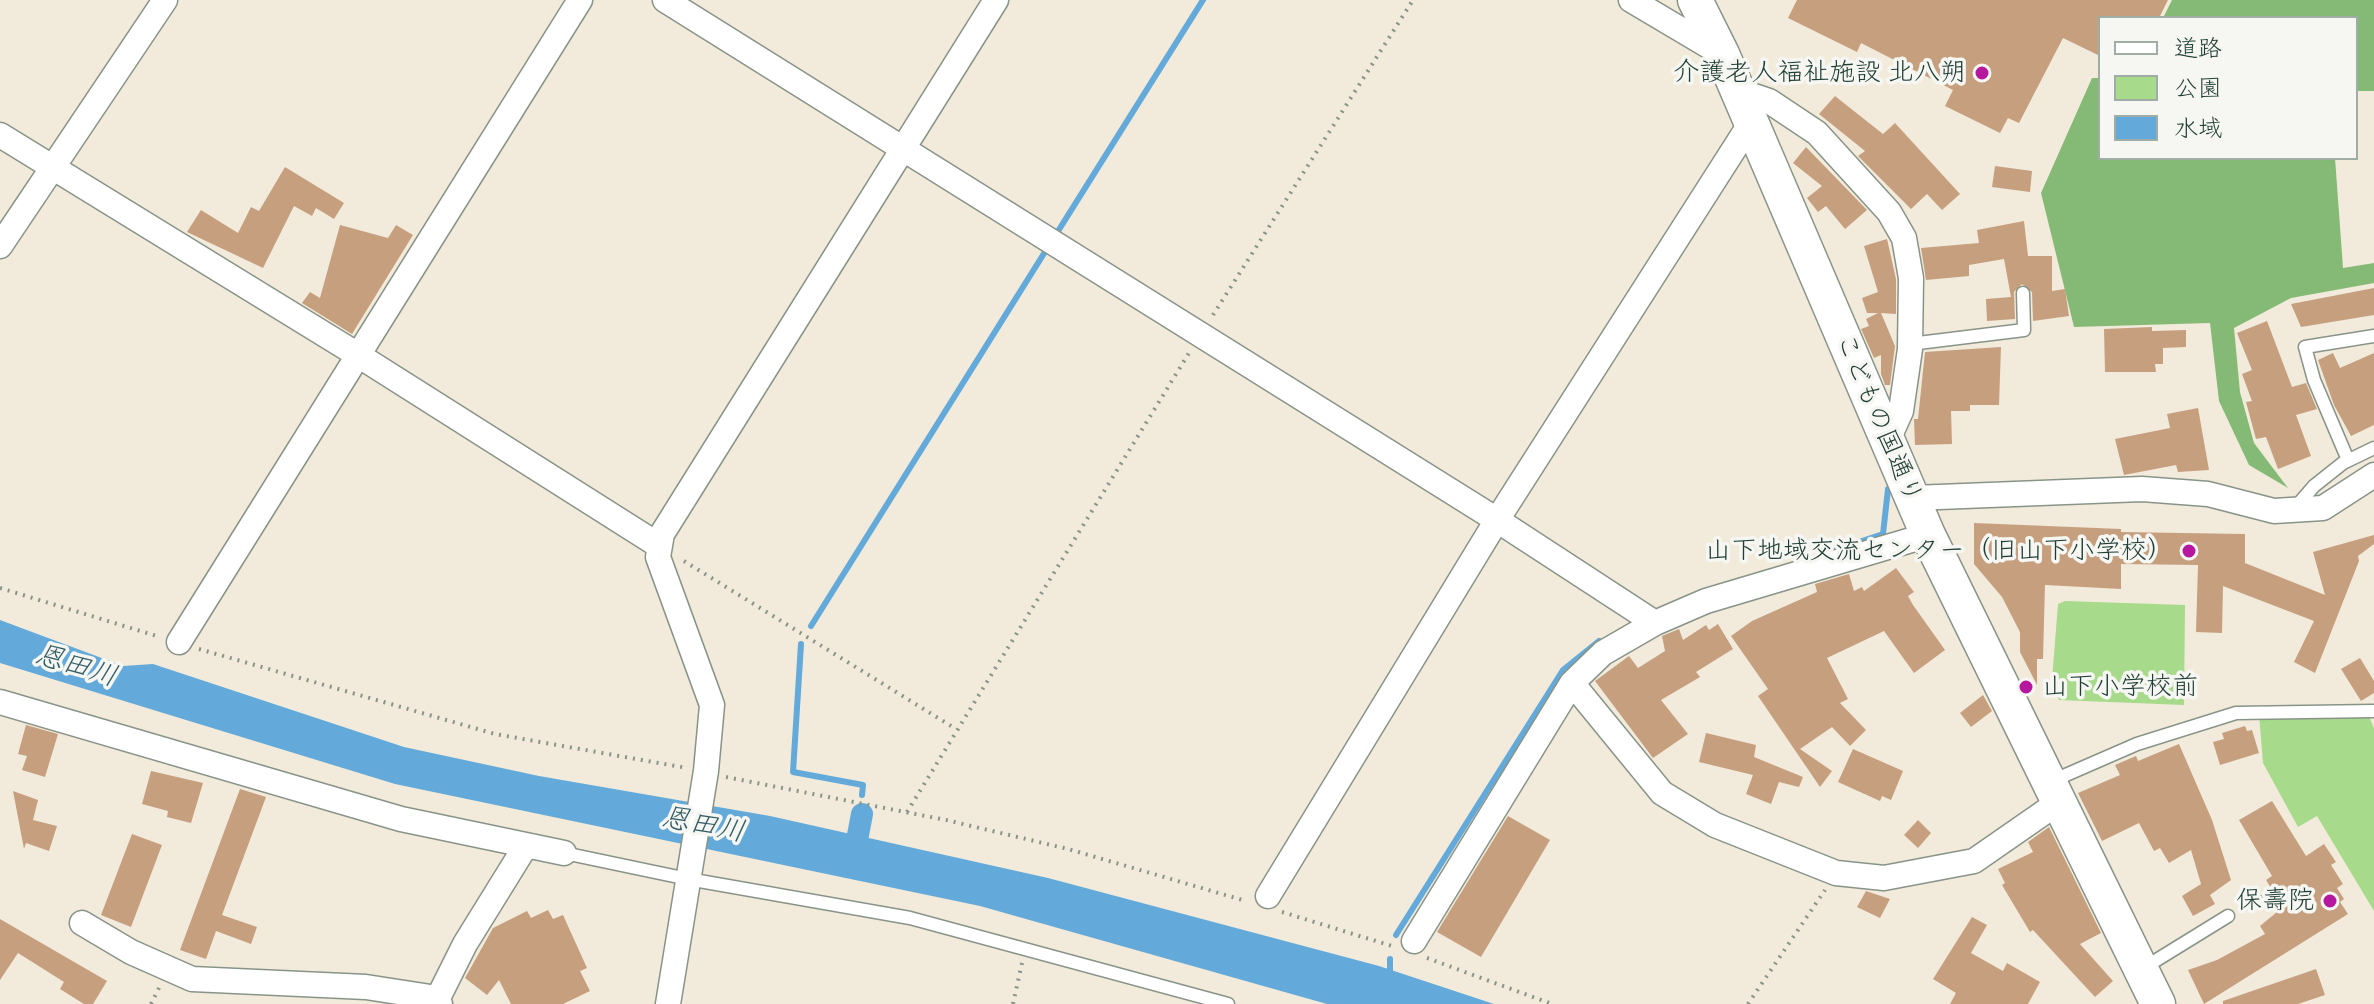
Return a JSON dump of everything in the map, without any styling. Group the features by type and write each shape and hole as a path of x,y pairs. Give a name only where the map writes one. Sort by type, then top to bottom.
{"main road":[{"name":"こどもの国通り","path":"1695,0 1752,121 1928,535 2158,1004"}],"street":[{"path":"0,246 165,0"},
{"path":"179,642 580,0"},
{"path":"665,0 1497,520 1655,623"},
{"path":"668,1004 689,876 712,775 712,705 658,557 658,545 996,0"},
{"path":"1631,0 1722,54"},
{"path":"1737,90 1769,101 1817,133 1889,212 1904,238 1911,278 1910,344 1901,411 1887,442"},
{"path":"1265,903 1497,520 1752,121"},
{"path":"0,135 358,355 658,545"},
{"path":"1913,498 2142,489 2208,494 2274,511 2323,508 2374,475"},
{"path":"1410,948 1572,683 1603,653 1655,623 1706,601 1928,535"},
{"path":"1572,683 1662,793 1715,825 1836,873 1884,878 1974,861 2054,792"},
{"path":"0,702 401,819 564,853"},
{"path":"82,923 131,952 192,979 366,987 437,1002 465,944 525,847"}],"lane":[{"path":"1910,344 2024,330 2023,293"},
{"path":"2348,460 2314,380 2305,347 2374,336"},
{"path":"2293,510 2314,486 2348,460 2374,448"},
{"path":"2054,792 2137,744 2236,713 2374,711"},
{"path":"564,853 854,906 1027,947 1228,1004"},
{"path":"2142,969 2228,916"}],"path":[{"path":"907,812 1201,334 1413,0"},
{"path":"658,545 956,729"},
{"path":"0,588 495,734 907,812 1068,849 1265,903 1410,948 1552,1004"},
{"path":"1748,1004 1836,873"},
{"path":"2228,916 2263,896"},
{"path":"1013,1004 1027,947"}],"green space":[{"path":"2172,0 2374,0 2374,91 2358,91 2358,16 2164,16"},
{"path":"2092,78 2098,78 2098,160 2335,160 2343,268 2374,263 2374,283 2291,298 2234,328 2240,392 2254,443 2288,488 2249,465 2219,401 2210,323 2074,327 2041,193"},
{"path":"2065,601 2185,605 2184,705 2059,700 2052,680 2058,604"},
{"path":"2367,712 2374,728 2374,911 2317,816 2298,827 2263,763 2259,714"}],"water":[{"name":"恩田川","path":"0,620 123,666 153,664 404,747 539,776 770,816 1048,878 1379,966 1494,1004 1327,1004 980,906 395,784 0,663"}],"building":[{"name":"介護老人福祉施設 北八朔","path":"1797,0 2168,0 2160,16 2098,16 2098,55 2063,38 2019,123 2008,118 2000,133 1945,106 1953,90 1861,43 1857,52 1788,18"},
{"path":"1835,96 1883,134 1895,123 1960,194 1942,210 1927,194 1911,209 1858,156 1865,151 1819,114"},
{"path":"1806,147 1867,210 1845,229 1826,206 1818,212 1807,198 1822,186 1793,163"},
{"path":"1995,166 2032,171 2030,192 1992,187"},
{"path":"285,167 344,203 334,219 316,208 312,216 294,206 263,268 187,232 201,210 238,233 251,207 259,211"},
{"path":"2024,221 2028,256 2052,256 2052,291 2065,289 2069,316 2033,321 2032,292 2022,284 2014,292 2015,319 1987,321 1986,299 2011,297 2004,259 1969,265 1969,276 1926,280 1921,248 1979,243 1977,230"},
{"path":"340,225 388,238 396,225 413,235 352,334 302,303 310,292 320,298"},
{"path":"1887,239 1896,279 1896,314 1881,313 1895,346 1890,385 1885,385 1881,374 1881,355 1874,358 1861,329 1869,326 1866,319 1878,313 1867,313 1862,298 1878,292 1864,246"},
{"path":"2374,288 2374,315 2301,327 2291,304"},
{"path":"2267,321 2292,387 2306,383 2317,409 2296,415 2311,456 2278,469 2266,437 2256,439 2246,402 2252,401 2242,374 2252,370 2237,333"},
{"path":"2152,327 2152,331 2186,330 2186,347 2163,348 2163,364 2155,364 2156,372 2105,372 2104,329"},
{"path":"2001,347 1999,405 1970,405 1970,411 1951,411 1952,444 1915,445 1914,419 1918,419 1925,352"},
{"path":"2333,353 2340,368 2374,353 2374,425 2351,436 2334,405 2318,360"},
{"path":"2198,408 2209,470 2178,472 2176,465 2124,475 2115,439 2170,428 2167,414"},
{"path":"1974,523 2121,529 2121,532 2245,534 2245,563 2325,595 2313,552 2374,535 2374,544 2358,556 2359,561 2315,673 2294,662 2314,621 2223,586 2222,633 2196,632 2198,565 2121,564 2121,589 2045,585 2043,659 2037,659 2037,685 2020,652 2020,632 2002,597 1974,564"},
{"path":"1896,568 1914,592 1908,596 1913,605 1945,650 1914,673 1884,631 1827,658 1848,699 1840,703 1866,730 1850,746 1832,727 1800,749 1832,771 1820,787 1758,696 1768,689 1731,636 1752,621 1817,592 1815,584 1849,574 1854,591 1862,587 1864,591"},
{"path":"1718,624 1733,649 1696,672 1700,677 1661,700 1688,734 1653,758 1595,681 1629,656 1638,668 1665,651 1662,636 1679,629 1683,640 1706,625 1709,630"},
{"path":"2360,658 2374,681 2374,693 2361,701 2341,669"},
{"path":"1983,695 1992,711 1971,727 1960,713"},
{"path":"26,725 58,734 45,777 22,770 27,756 18,754"},
{"path":"2245,726 2247,731 2252,730 2259,753 2220,765 2213,742 2224,739 2222,733"},
{"path":"1706,733 1756,745 1754,757 1803,777 1799,787 1779,782 1771,804 1746,794 1753,775 1699,762"},
{"path":"2179,744 2212,820 2231,880 2210,895 2215,904 2193,916 2182,896 2201,884 2191,850 2169,863 2160,848 2154,851 2139,823 2102,841 2078,793 2120,775 2115,765 2136,756 2138,761"},
{"path":"1853,749 1903,771 1891,800 1882,796 1880,801 1838,782"},
{"path":"151,771 203,783 191,823 167,817 168,811 142,804"},
{"path":"240,789 266,797 222,915 257,927 251,944 216,931 206,959 180,950"},
{"path":"13,791 38,800 33,820 57,826 49,851 26,843 24,849"},
{"path":"2272,801 2306,856 2324,844 2336,862 2331,865 2343,884 2337,888 2344,899 2340,902 2348,914 2204,1004 2188,970 2217,960 2265,934 2260,926 2283,907 2266,880 2272,876 2239,820"},
{"path":"1508,816 1550,840 1481,957 1437,932"},
{"path":"1918,820 1931,833 1918,848 1904,835"},
{"path":"2049,827 2101,933 2080,944 2113,981 2095,997 2033,930 2030,932 2002,885 2005,883 1998,869 2033,852 2028,842"},
{"path":"132,834 162,845 131,927 101,915"},
{"path":"1866,891 1890,899 1880,918 1857,907"},
{"path":"548,910 553,919 563,915 587,968 580,971 590,991 563,1004 511,1004 499,980 487,995 465,978 493,928 527,911 531,918"},
{"path":"1972,917 1987,925 1971,953 2003,971 2007,963 2040,982 2028,1004 1950,1004 1956,993 1933,979"},
{"path":"0,919 107,981 93,1004 84,1004 60,989 64,982 18,953 0,980"},
{"path":"2316,969 2325,995 2298,1004 2223,1004 2223,1001"}],"waterway":[{"path":"1055,236 1203,0"},
{"path":"811,626 1048,247"},
{"path":"1835,550 1883,534 1888,489"},
{"path":"1396,935 1563,670 1599,641"},
{"path":"801,644 793,772 863,785 862,795"},
{"path":"854,856 862,814"},
{"path":"1390,959 1390,975"}],"place":[{"name":"介護老人福祉施設 北八朔","path":"1982,73"},
{"name":"山下地域交流センター（旧山下小学校）","path":"2189,551"},
{"name":"山下小学校前","path":"2026,687"},
{"name":"保壽院","path":"2330,901"}]}
